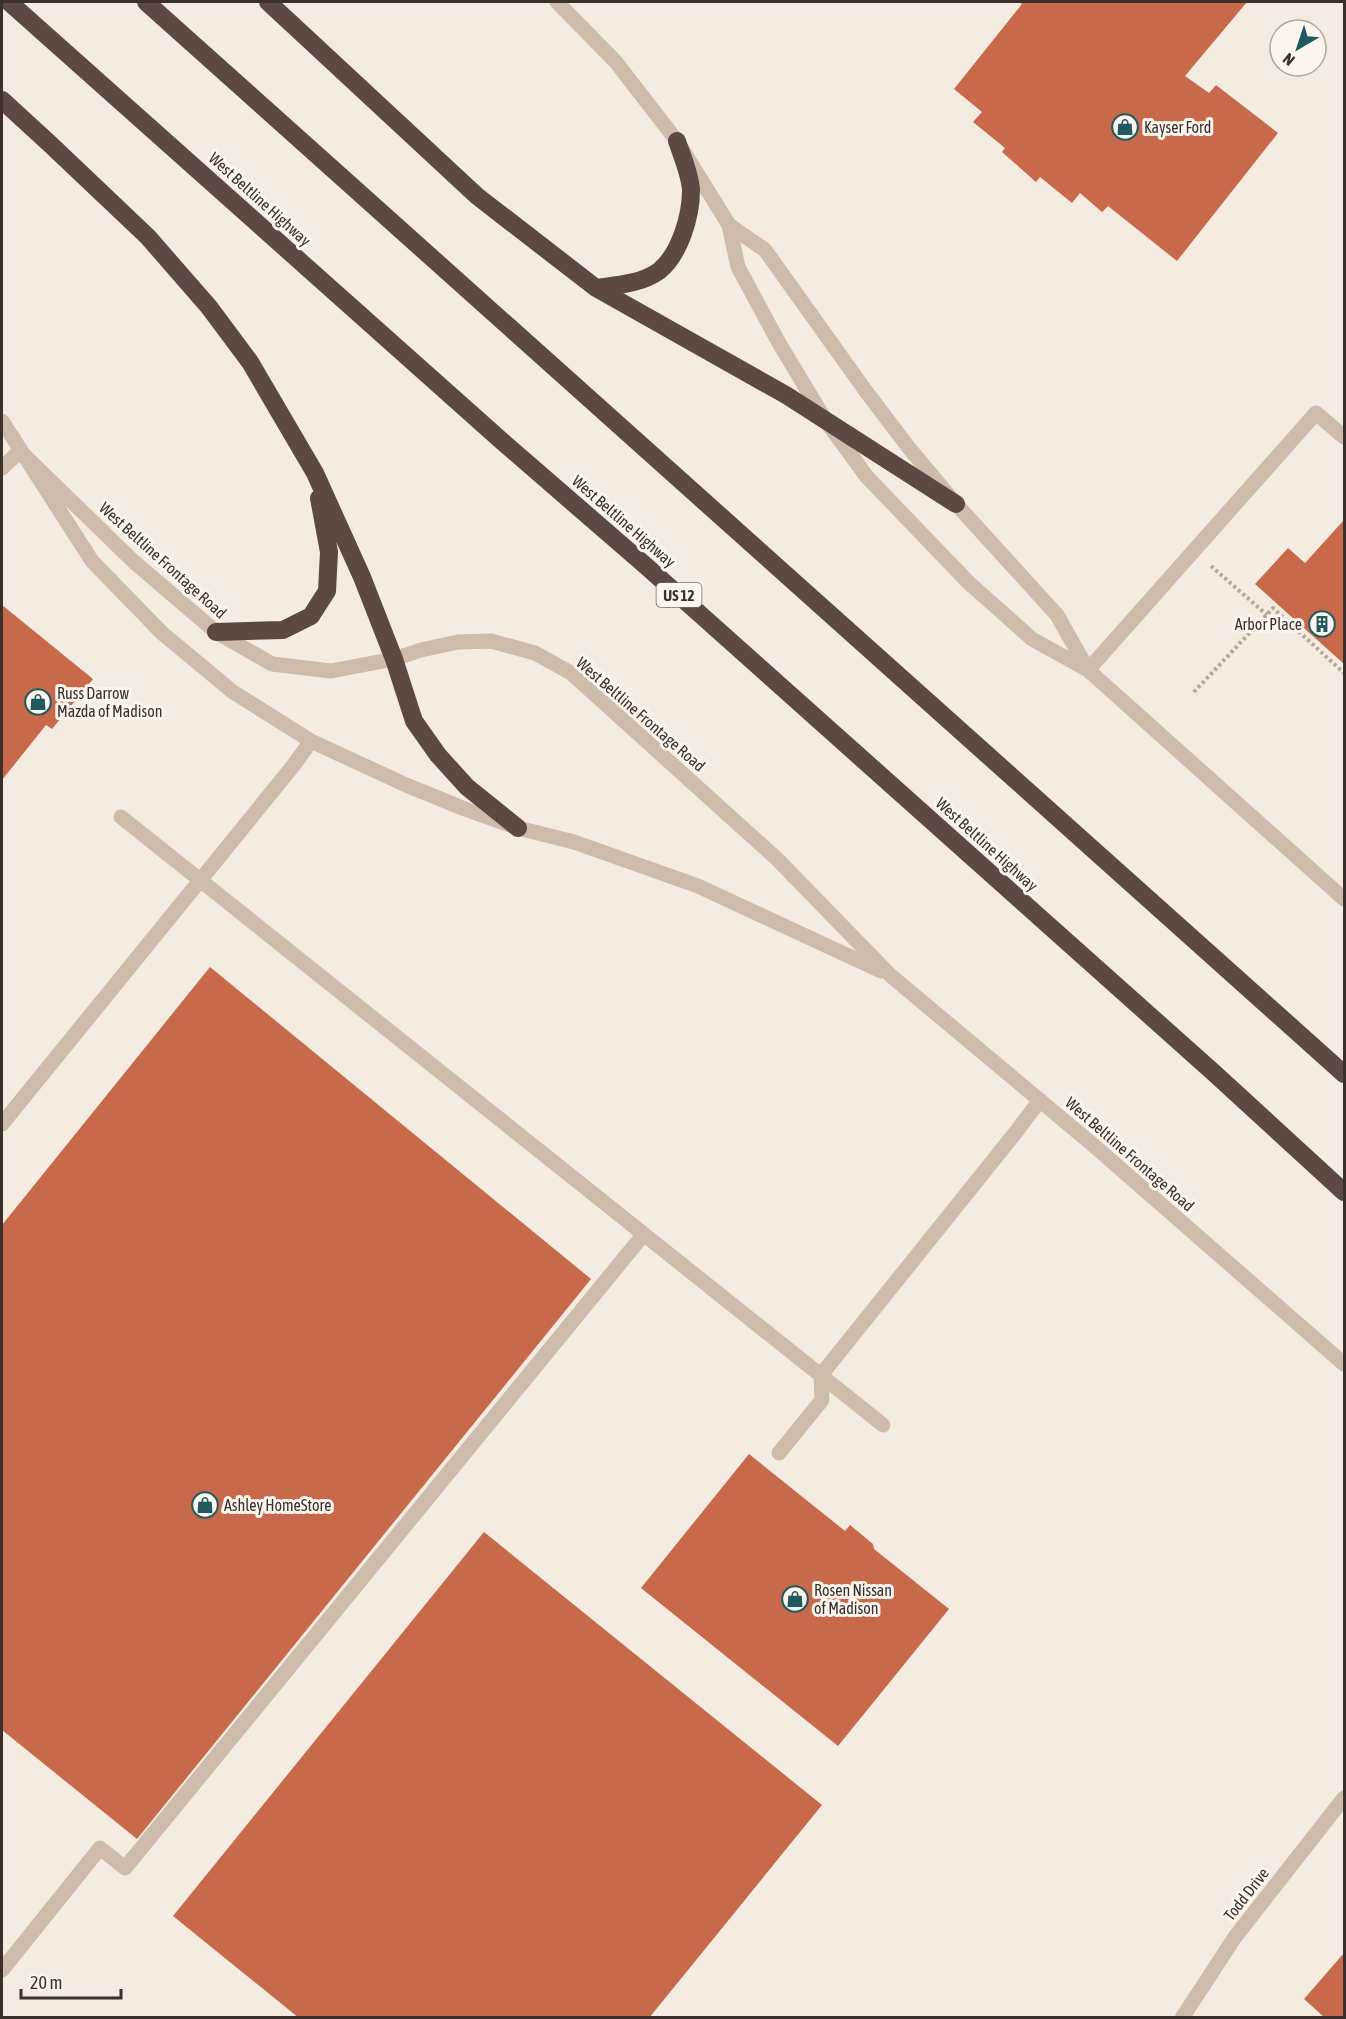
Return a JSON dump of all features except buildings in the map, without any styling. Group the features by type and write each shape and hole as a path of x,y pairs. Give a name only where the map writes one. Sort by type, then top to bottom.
{"highway":[{"name":"West Beltline Highway","path":"9,2 504,443 646,566 1204,1064 1344,1192"},
{"path":"146,2 1344,1074"},
{"path":"268,2 477,196 596,288 786,395 956,504"},
{"path":"2,100 148,237 209,307 250,362 315,473 362,577 394,659 414,720 438,755 467,787 518,828"},
{"path":"596,288 631,283 659,271 683,236 689,213 691,188 677,141"},
{"path":"216,632 283,630 311,616 327,591 329,552 315,473"}],"street":[{"path":"557,2 615,61 677,141 729,225 738,267 779,343 826,421 867,477 969,583 1032,639 1088,670 1344,899"},
{"path":"729,225 765,250 909,448 956,504 1057,615 1088,670"},
{"path":"1088,670 1317,413 1344,437"},
{"name":"West Beltline Frontage Road","path":"2,421 92,561 162,633 233,692 311,741 406,785 465,809 518,828 574,842 698,886 890,975"},
{"path":"2,468 20,451"},
{"name":"West Beltline Frontage Road","path":"20,451 134,561 216,632 272,664 331,671 394,659 458,642 491,641 535,653 571,674 777,859 890,975 1040,1100 1344,1364"},
{"path":"2,1124 311,741"},
{"path":"121,817 884,1425"},
{"path":"779,1453 822,1400 821,1375 1040,1100"},
{"path":"2,1970 100,1848 126,1868 644,1234"},
{"name":"Todd Drive","path":"1182,2018 1235,1937 1344,1798"}],"path":[{"path":"1194,551 1267,615"},
{"path":"1194,692 1273,608 1344,673"}],"place":[{"name":"Kayser Ford","path":"1125,127"},
{"name":"Arbor Place","path":"1322,624"},
{"name":"Russ Darrow Mazda of Madison","path":"38,702"},
{"name":"Ashley HomeStore","path":"205,1505"},
{"name":"Rosen Nissan of Madison","path":"795,1599"}]}
